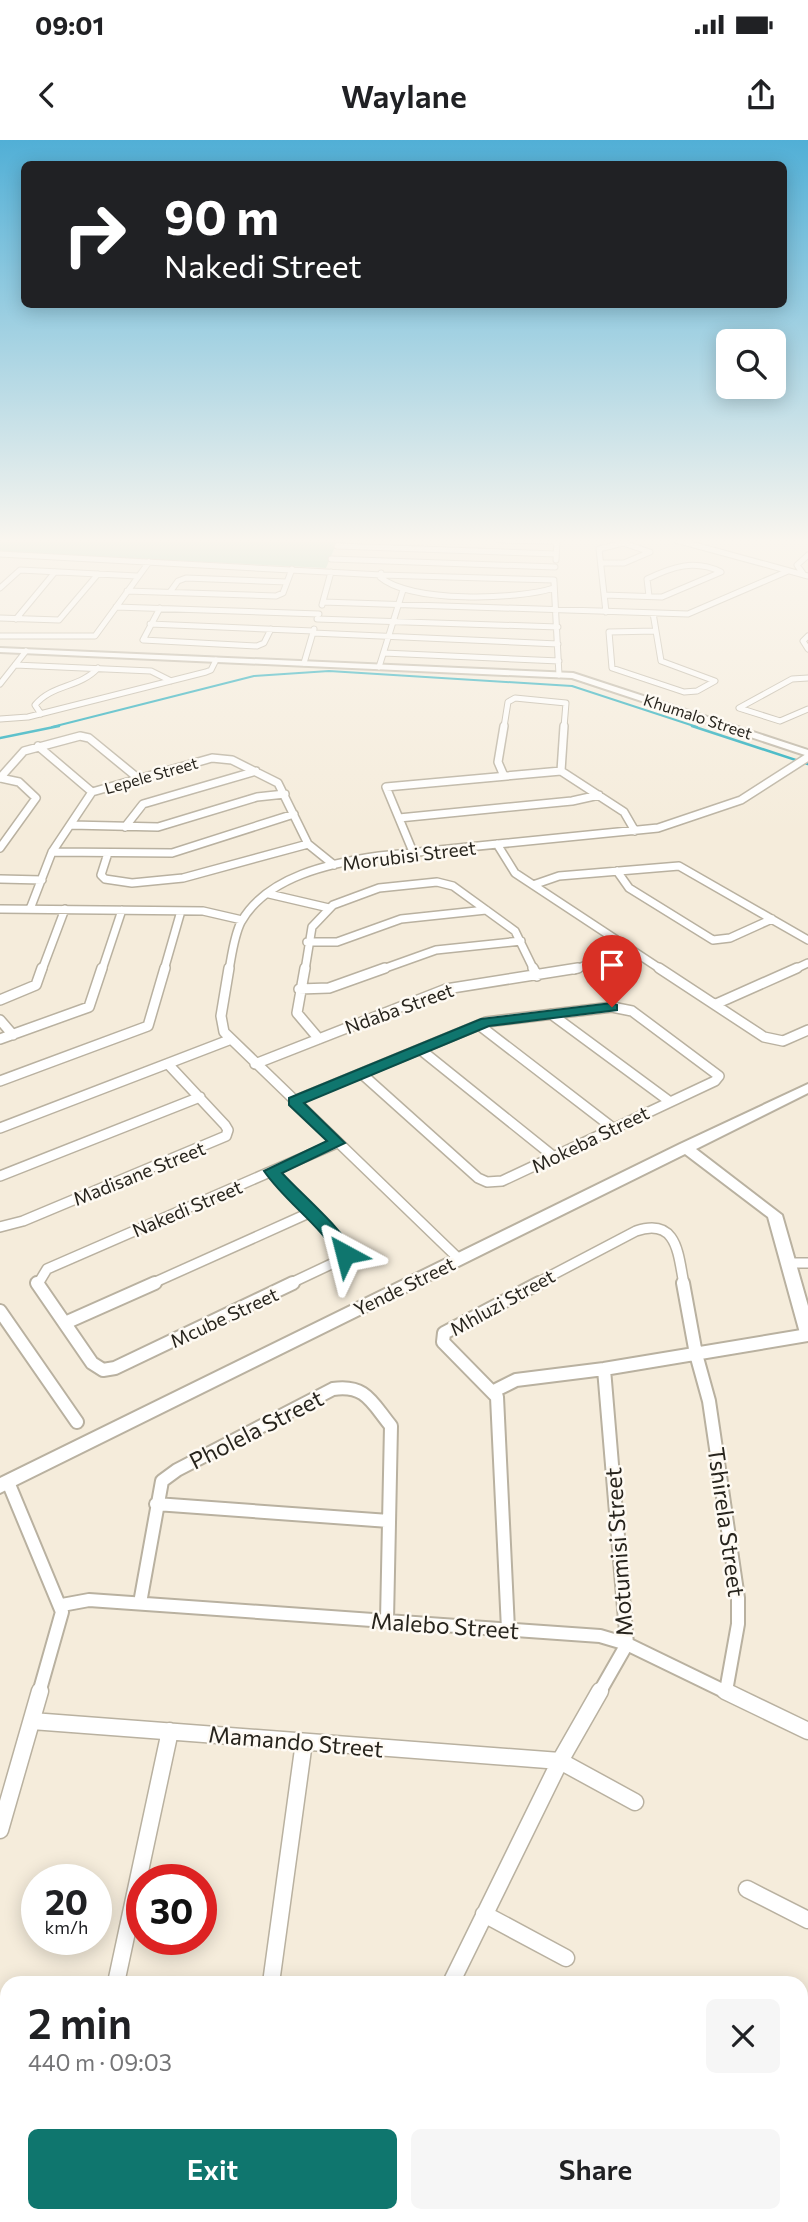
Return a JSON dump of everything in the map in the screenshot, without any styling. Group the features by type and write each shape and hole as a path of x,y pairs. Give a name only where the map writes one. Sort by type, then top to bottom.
{"street":[{"path":"46,637 86,637"},
{"path":"143,637 166,643 257,646 264,643 267,637"},
{"path":"304,663 312,637"},
{"path":"379,667 389,637"},
{"path":"394,637 558,644"},
{"path":"558,637 559,675"},
{"path":"609,637 612,668 684,692 697,691 715,681 662,661 656,637"},
{"name":"Khumalo Street","path":"0,650 582,677 807,756"},
{"path":"0,684 26,651"},
{"path":"384,653 559,662"},
{"path":"0,719 41,714 209,671 216,660"},
{"path":"15,665 155,671 171,681"},
{"path":"41,714 35,705 45,692 87,680 98,668"},
{"path":"808,678 792,679 739,708 776,721 786,720 808,709"},
{"path":"504,776 498,760 508,702 512,699 566,703 561,771"},
{"path":"0,848 36,798 19,782 0,778 21,752 84,736 139,779"},
{"path":"38,746 92,792"},
{"name":"Morubisi Street","path":"242,920 286,881 334,865 413,852 663,827 735,802 807,756"},
{"name":"Lepele Street","path":"30,909 52,852 92,792 216,757 232,760 278,783 308,844 334,865"},
{"path":"125,827 143,804 256,771"},
{"path":"413,852 386,787 561,771 626,814 635,831"},
{"path":"71,825 162,826 257,797 285,794"},
{"path":"399,818 572,802 599,795"},
{"path":"52,852 172,853 294,814"},
{"path":"108,853 101,875 105,879 174,881 283,848 308,844"},
{"path":"497,844 511,870 764,1037 783,1041 808,1030"},
{"path":"533,885 559,876 683,866 808,940"},
{"path":"617,871 629,888 713,940 730,938 772,919"},
{"path":"0,879 42,880"},
{"path":"319,1039 298,1017 299,989 312,927 329,908 374,890 437,882 453,886 513,929 537,976"},
{"path":"269,894 329,908"},
{"path":"0,909 181,911 214,913 242,920 221,1016 222,1027 229,1040 459,1259"},
{"path":"0,1000 36,985 65,909"},
{"path":"0,1039 89,1007 122,910"},
{"path":"307,942 337,942 401,919 486,910"},
{"path":"0,1081 148,1026 181,911"},
{"path":"299,989 329,988 436,950 521,941"},
{"name":"Ndaba Street","path":"255,1064 446,989 571,971 628,948"},
{"path":"716,1004 808,963"},
{"path":"294,1101 479,1025 612,1007 628,1009 718,1073 715,1081 669,1101"},
{"name":"Mokeba Street","path":"362,1074 478,1178 492,1183 669,1101 551,1014"},
{"path":"0,1020 13,1035"},
{"path":"479,1025 613,1128"},
{"path":"0,1128 229,1040"},
{"path":"421,1049 553,1156"},
{"name":"Madisane Street","path":"0,1227 23,1221 221,1139 228,1129 168,1064"},
{"name":"Yende Street","path":"4,1484 808,1088"},
{"path":"0,1177 200,1097"},
{"name":"Nakedi Street","path":"38,1277 47,1269 337,1143"},
{"path":"509,1629 499,1417 494,1391 516,1380 604,1369 808,1334 791,1263 775,1215 685,1147"},
{"name":"Mcube Street","path":"38,1277 38,1286 97,1368 109,1370 123,1365 342,1259 346,1250 341,1242 309,1213 272,1171"},
{"path":"65,1323 309,1213"},
{"name":"Mhluzi Street","path":"494,1391 449,1351 443,1342 444,1333 643,1228 664,1230 673,1238 696,1354"},
{"path":"791,1263 808,1263"},
{"path":"0,1311 77,1422"},
{"name":"Tshirela Street","path":"696,1354 709,1401 738,1598 738,1624 726,1691"},
{"name":"Motumisi Street","path":"454,1976 560,1761 627,1644 604,1369"},
{"name":"Pholela Street","path":"140,1603 156,1504 160,1486 168,1476 333,1389 347,1387 369,1396 391,1426 387,1620"},
{"path":"0,1830 61,1619 62,1605 4,1484"},
{"path":"156,1504 389,1521"},
{"name":"Malebo Street","path":"62,1605 89,1600 600,1636 627,1644 808,1731"},
{"name":"Mamando Street","path":"32,1721 560,1761"},
{"path":"118,1976 170,1731"},
{"path":"272,1976 304,1742"},
{"path":"560,1761 635,1802"},
{"path":"747,1889 808,1920"},
{"path":"484,1914 566,1958"}],"waterway":[{"path":"52,727 254,676 329,671 572,686 697,727"},
{"path":"0,738 59,726"},
{"path":"692,726 808,764"}],"route":[{"path":"345,1254 346,1250 341,1242 309,1213 272,1171 337,1143 294,1101 486,1022 612,1007"}]}
